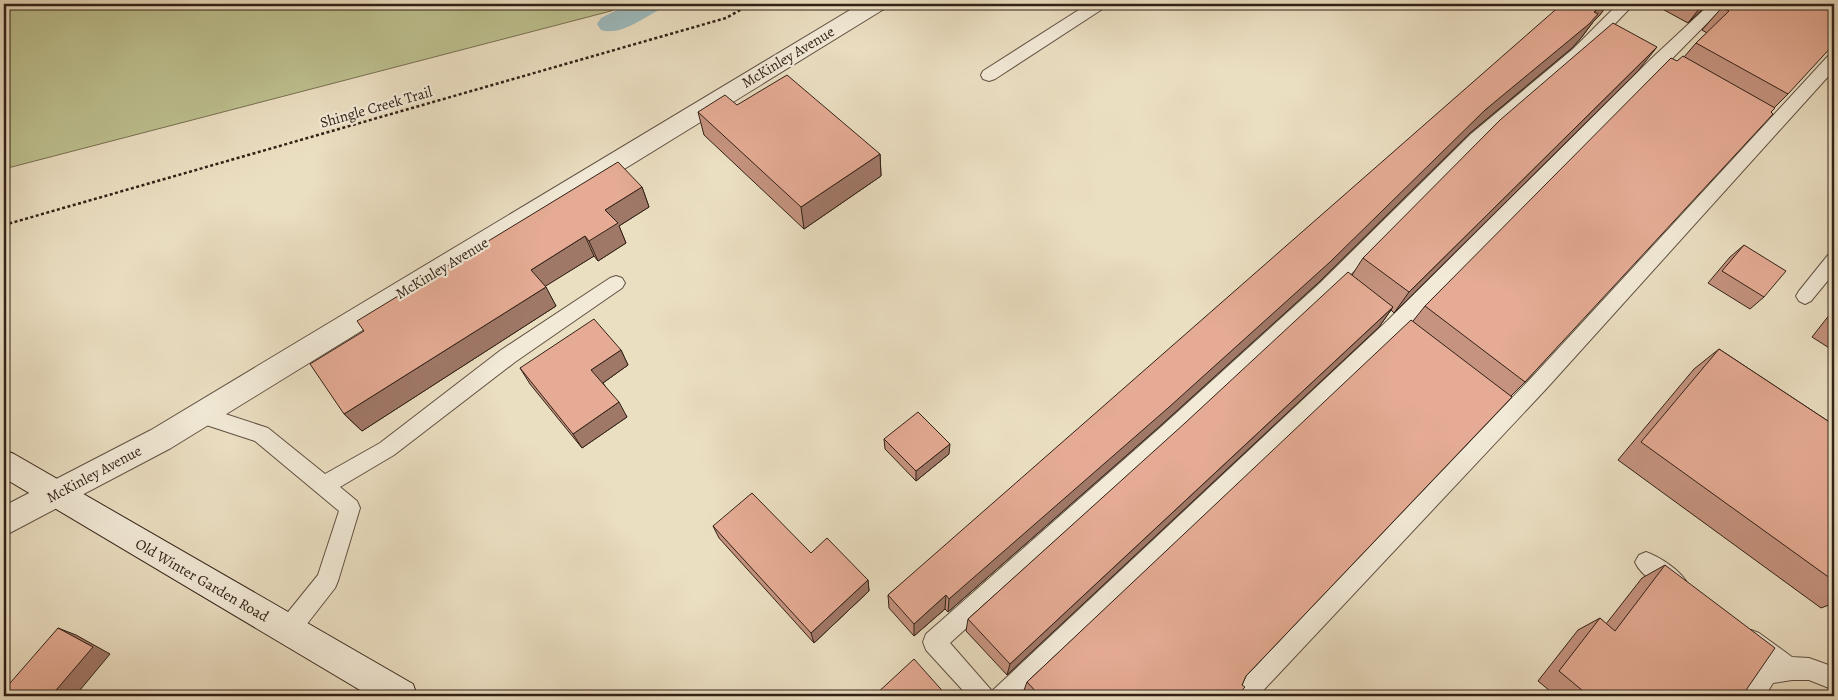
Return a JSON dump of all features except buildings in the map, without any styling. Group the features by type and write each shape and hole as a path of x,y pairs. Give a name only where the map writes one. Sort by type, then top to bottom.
{"street":[{"name":"McKinley Avenue","path":"4,522 161,439 876,4"},
{"name":"Old Winter Garden Road","path":"4,463 401,696"}],"lane":[{"path":"989,75 1099,4"},
{"path":"983,696 934,642 1168,434 1335,280 1477,138 1578,53 1608,36 1626,4"},
{"path":"1001,696 1394,327 1665,68 1719,4"},
{"path":"1640,54 1665,68"},
{"path":"1243,696 1509,414 1762,123 1834,60"},
{"path":"1804,296 1834,260"},
{"path":"1335,280 1350,292"},
{"path":"323,486 387,449 508,356 616,283"},
{"path":"1379,316 1410,339"},
{"path":"1494,403 1509,414"},
{"path":"201,415 261,434 350,508 327,581 288,630"},
{"path":"1646,562 1693,597"},
{"path":"1732,626 1787,667"},
{"path":"1752,696 1766,674 1787,667 1824,672 1834,679"}],"path":[{"name":"Shingle Creek Trail","path":"4,224 726,18 751,4"}],"green space":[{"path":"4,4 625,4 611,11 4,169"}],"waterway":[{"path":"610,24 650,4"}]}
